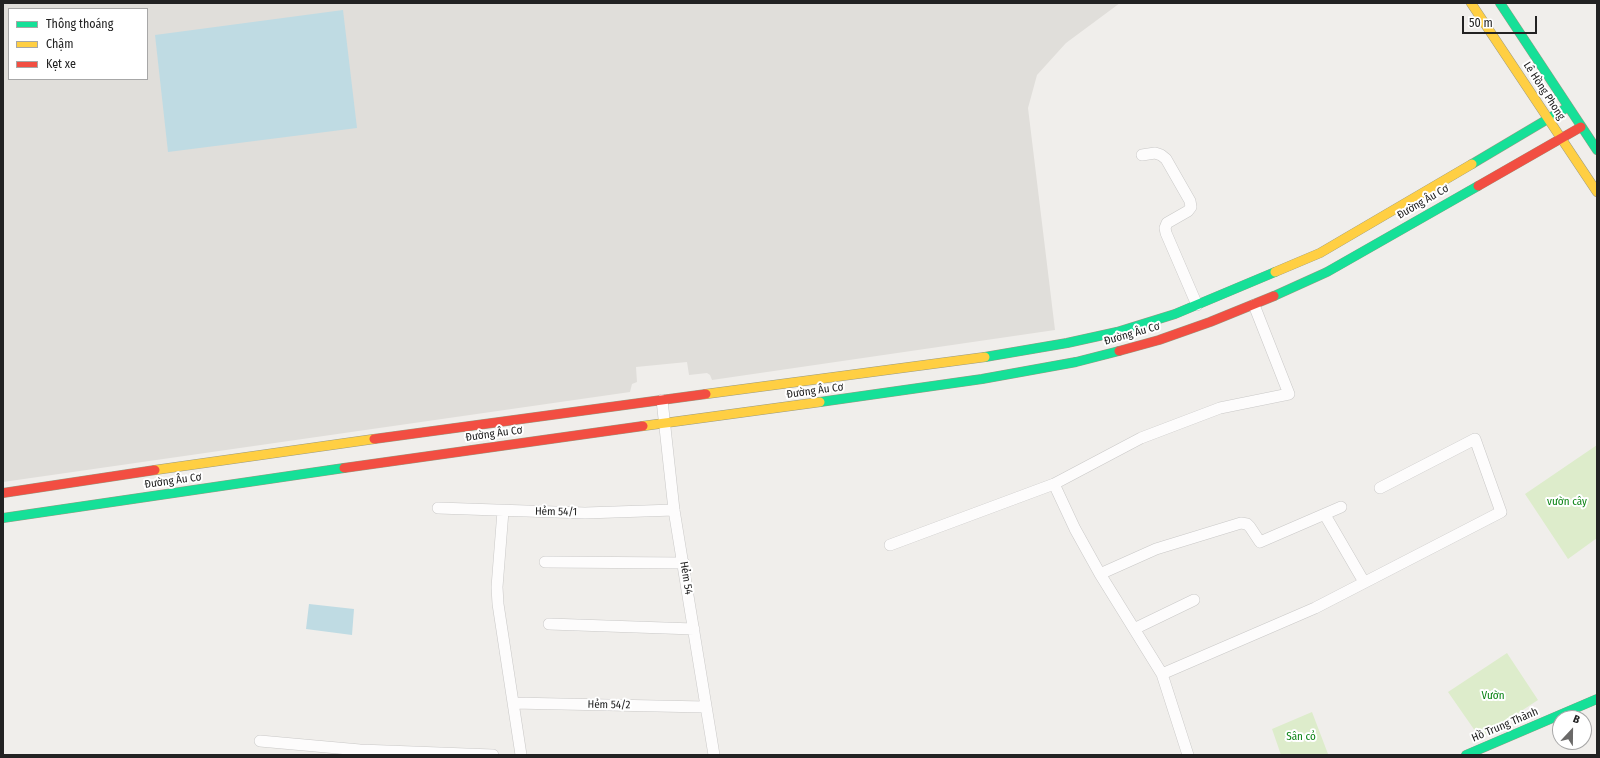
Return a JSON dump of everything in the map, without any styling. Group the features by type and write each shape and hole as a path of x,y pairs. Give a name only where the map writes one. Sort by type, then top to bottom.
{"main road":[{"name":"Lê Hồng Phong","path":"1471,3 1597,192"},
{"name":"Lê Hồng Phong","path":"1500,3 1580,127 1597,150"},
{"name":"Đường Âu Cơ","path":"3,518 664,423 943,374 1124,329 1176,314 1320,253 1568,107"},
{"name":"Đường Âu Cơ","path":"3,493 204,463 662,400 1068,363 1109,354 1159,340 1210,322 1294,288 1327,272 1580,127"},
{"name":"Hồ Trung Thành","path":"1466,755 1597,698"}],"street":[{"path":"1142,155 1155,153 1161,154 1166,158 1190,201 1191,207 1188,211 1167,223 1165,228 1197,305"},
{"path":"890,545 1054,484 1141,438 1220,408 1289,394 1254,305"},
{"name":"Hẻm 54","path":"662,400 674,510 684,563 705,707 714,755"},
{"path":"1162,674 1315,608 1501,512 1475,439 1380,488"},
{"path":"1054,484 1075,529 1100,574 1162,674 1188,755"},
{"path":"1100,574 1156,549 1241,523 1247,524 1260,542 1341,507"},
{"name":"Hẻm 54/1","path":"438,508 585,513 674,510"},
{"path":"503,511 497,587 498,604 521,755"},
{"path":"1325,515 1364,582"},
{"path":"545,562 684,563"},
{"path":"1134,629 1194,600"},
{"path":"549,624 694,629"},
{"name":"Hẻm 54/2","path":"512,703 705,707"},
{"path":"260,740 360,752 493,755"}],"shaded area":[{"path":"3,3 1120,3 1066,43 1037,75 1028,108 1055,330 712,380 710,375 707,373 689,375 687,362 636,367 637,382 632,384 630,392 3,482"}],"green space":[{"name":"vườn cây","path":"1597,445 1597,538 1568,559 1525,494"},
{"name":"Vườn","path":"1507,653 1538,700 1480,738 1448,692"},
{"name":"Sân cỏ","path":"1312,712 1328,754 1281,755 1272,729"}],"water":[{"path":"343,10 357,128 168,152 155,35"},
{"path":"309,604 354,609 352,635 306,629"}],"traffic: fast":[{"path":"1500,3 1597,150"},
{"path":"1472,164 1568,107"},
{"path":"1274,296 1327,272 1478,186"},
{"path":"985,357 1067,343 1117,332 1175,314 1275,272"},
{"path":"820,402 982,379 1076,362 1119,351"},
{"path":"3,518 344,468"},
{"path":"1466,755 1597,699"}],"traffic: slow":[{"path":"1471,3 1597,192"},
{"path":"1275,272 1320,253 1472,164"},
{"path":"706,394 985,357"},
{"path":"643,426 820,402"},
{"path":"155,470 374,439"}],"traffic: jam":[{"path":"1478,186 1581,127"},
{"path":"1119,351 1159,340 1210,322 1274,296"},
{"path":"374,439 706,394"},
{"path":"344,468 643,426"},
{"path":"3,493 155,470"}]}
